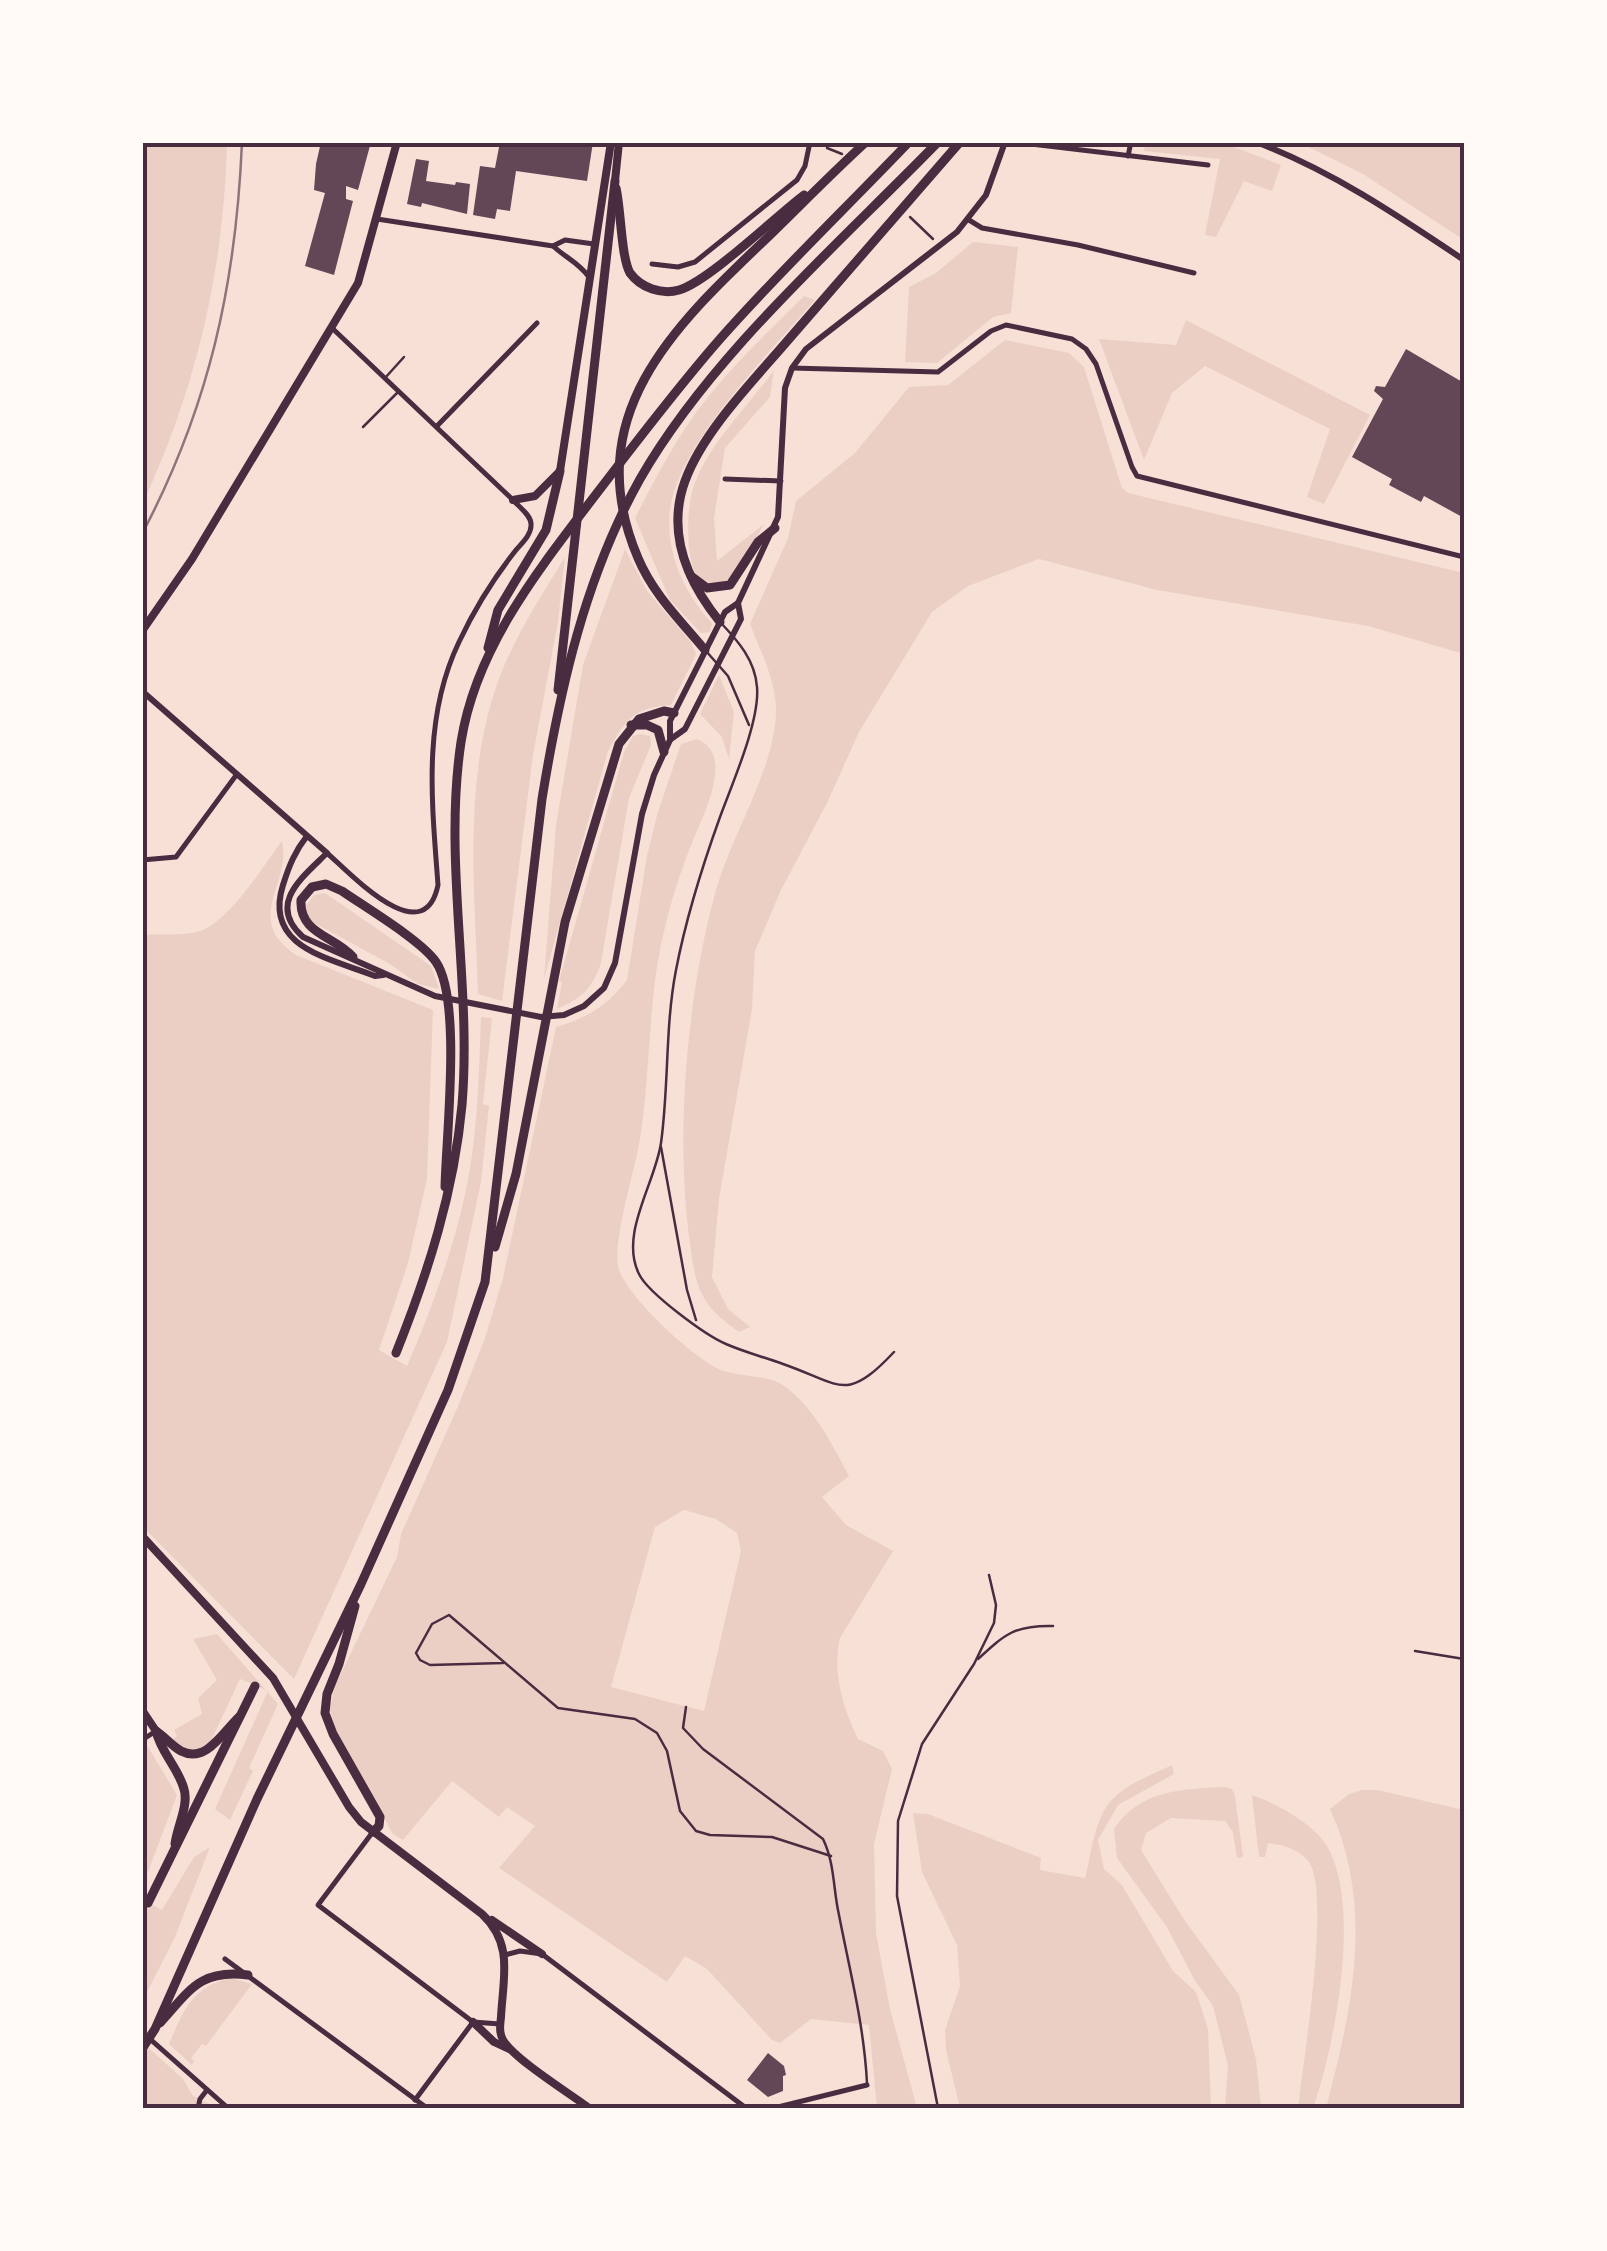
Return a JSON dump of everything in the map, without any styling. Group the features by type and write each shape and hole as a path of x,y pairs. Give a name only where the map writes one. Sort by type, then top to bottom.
{"highway":[{"path":"705,650 654,588 630,536 622,507 620,477 629,415 654,358 740,264 866,142"},
{"path":"485,661 531,579 692,371 909,142"},
{"path":"489,1269 542,799 555,723 590,594 639,482 686,410 739,346 938,142"},
{"path":"720,622 696,591 679,548 685,481 694,461 757,376 960,142"},
{"path":"615,181 630,273 648,288 672,292 696,282 830,175"},
{"path":"555,723 579,476 615,181"},
{"path":"396,1353 424,1282 444,1211 462,1103 456,788 462,739 498,610 546,530 560,470"},
{"path":"688,573 707,588 730,585 758,542 774,528"},
{"path":"142,2049 448,1390 516,1174 566,922 619,744 631,725 651,713 674,713"},
{"path":"631,725 658,730 664,752"},
{"path":"352,958 344,948 304,921 302,900 312,887 326,884 342,891 430,954 441,971 449,1043 444,1211"},
{"path":"361,1584 324,1703 333,1734 380,1817 373,1832"},
{"path":"148,1904 255,1686"},
{"path":"156,1730 177,1749 198,1754 210,1750 220,1734 242,1715"},
{"path":"156,1730 159,1746 184,1788 174,1851"},
{"path":"155,2028 206,1977 229,1972 248,1974"}],"main road":[{"path":"142,631 192,559 360,278 397,142"},
{"path":"513,500 535,496 560,470 610,142"},
{"path":"615,181 619,142"},
{"path":"142,1536 273,1678 349,1807 373,1832 542,1954"},
{"path":"142,1710 156,1730"},
{"path":"482,1914 499,1932 504,1955 500,2024 503,2040 589,2108"},
{"path":"473,2022 494,2042 512,2050"}],"street":[{"path":"652,264 678,267 700,258 797,180 805,166 810,142"},
{"path":"328,853 293,888 288,899 290,921 308,940 378,968 384,975 428,994 493,1008 553,1017 575,1012 604,988 614,964 642,814 670,740 670,721 725,612 738,603 774,528 781,482 785,388 792,368 810,346 941,248 969,220 986,195 1005,142"},
{"path":"1013,142 1208,165"},
{"path":"1128,156 1130,142"},
{"path":"1256,142 1314,166 1362,192 1464,260"},
{"path":"377,219 553,246 573,258 588,277"},
{"path":"969,220 982,228 1078,245 1194,273"},
{"path":"553,246 564,240 594,244"},
{"path":"437,426 537,323"},
{"path":"792,368 938,372 991,331 1006,325 1072,339 1086,348 1096,364 1138,476 1464,556"},
{"path":"142,691 369,890 400,912 422,910 437,892 432,772 436,719 446,676 465,628 491,581 531,530 528,516 513,500 332,328"},
{"path":"725,479 781,482"},
{"path":"670,740 685,729 741,619 738,603"},
{"path":"142,860 176,858 237,774"},
{"path":"307,836 295,852 280,895 278,910 285,932 308,950 375,976 384,975"},
{"path":"142,1740 156,1730"},
{"path":"373,1832 318,1905 473,2022 500,2024"},
{"path":"504,1955 542,1954 746,2108"},
{"path":"225,1959 427,2108"},
{"path":"415,2100 473,2022"},
{"path":"142,2032 228,2108"},
{"path":"774,2108 868,2085"},
{"path":"198,2108 207,2090"}],"lane":[{"path":"385,378 404,357"},
{"path":"363,427 399,391"},
{"path":"720,622 744,649 756,680 757,696 746,748 701,871 676,972 660,1145 632,1245 634,1265 647,1290 723,1343 807,1372 833,1386 854,1385 872,1376 894,1352"},
{"path":"705,650 728,676 749,727"},
{"path":"660,1145 697,1324"},
{"path":"938,2108 896,1896 898,1821 922,1744 974,1664 994,1622 996,1605 989,1576"},
{"path":"503,1663 430,1664 420,1660 416,1653 432,1624 449,1615 558,1708 636,1719 657,1733 667,1751 680,1811 696,1831 710,1835 772,1836 831,1856"},
{"path":"974,1664 1012,1631 1026,1626 1053,1626"},
{"path":"1415,1651 1464,1659"},
{"path":"686,1707 683,1728 703,1749 823,1839 831,1856 838,1914 864,2034 868,2085"}],"path":[{"path":"827,145 834,151 840,145"},
{"path":"827,145 831,152 840,152"}],"shaded area":[{"path":"143,142 227,143 220,237 204,328 178,416 143,503"},
{"path":"1145,143 1223,143 1281,165 1272,191 1244,181 1216,237 1205,235 1220,159 1144,151"},
{"path":"1300,143 1464,143 1464,240 1363,174"},
{"path":"973,242 1018,247 1011,313 993,317 937,363 905,362 909,287 936,273"},
{"path":"804,296 815,300 729,399 690,457 677,484 670,510 671,541 685,585 712,623 710,632 701,633 670,600 635,518 698,410"},
{"path":"1186,320 1370,415 1324,504 1307,497 1330,429 1205,366 1172,393 1144,460 1099,339 1176,345"},
{"path":"1005,340 1069,353 1084,367 1122,488 1128,493 1464,573 1464,654 1368,626 1157,590 1039,559 968,586 932,612 859,732 755,951 752,1009 719,1199 712,1277 728,1309 750,1327 739,1332 711,1308 697,1281 688,1228 683,1146 687,1058 706,929 723,868 761,778 774,733 773,688 750,624 788,538 796,501 855,453 909,387 948,385"},
{"path":"774,370 770,397 725,448 714,518 717,561 764,524 737,572 725,582 711,585 700,580 690,553 688,518 692,492 706,459"},
{"path":"625,549 647,591 691,642 696,654 671,705 632,717 608,751 544,979 556,825 583,665"},
{"path":"565,557 558,622 533,755 502,1001 478,994 474,839 479,762 496,687 510,653"},
{"path":"719,675 734,712 729,759 722,737 700,714"},
{"path":"633,736 650,736 651,745 629,798 601,963 585,992 557,1009 562,982 559,981 624,752"},
{"path":"697,739 707,745 714,758 715,776 677,885 660,950 643,1116 621,1222 618,1266 647,1309 697,1355 724,1371 777,1382 804,1404 849,1476 822,1497 846,1525 893,1551 840,1638 837,1664 844,1702 858,1739 883,1751 892,1769 874,1844 876,1933 890,2009 917,2108 877,2108 869,2025 811,2019 780,2043 772,2040 707,1969 685,1956 667,1982 499,1868 535,1826 507,1807 499,1817 452,1781 403,1840 393,1834 336,1734 330,1709 335,1686 397,1557 401,1534 485,1338 503,1278 556,1027 596,1010 627,980 647,856 681,744","holes":["684,1510 716,1519 737,1533 741,1551 704,1711 611,1687 655,1527"]},
{"path":"282,841 281,872 270,914 280,941 296,955 433,1010 427,1179 408,1263 379,1350 407,1366 436,1294 459,1220 475,1131 481,1017 492,1018 483,1104 489,1106 481,1182 447,1342 294,1679 142,1526 143,935 190,933 209,927 244,893"},
{"path":"325,893 431,966 439,989 418,984 390,964 309,920 306,906 314,895"},
{"path":"217,1634 266,1690 240,1679 209,1745 196,1750 180,1748 173,1739 177,1736 174,1730 202,1714 198,1698 217,1680 193,1639"},
{"path":"268,1692 278,1704 230,1820 215,1809"},
{"path":"148,1747 177,1795 143,1885 142,1750"},
{"path":"1172,1765 1174,1774 1118,1805 1098,1840 1104,1869 1122,1885 1173,1971 1196,1992 1208,2029 1211,2108 960,2108 945,2030 960,1986 957,1945 922,1872 913,1813 928,1814 1041,1858 1040,1870 1085,1878 1096,1830 1106,1808 1133,1783"},
{"path":"1232,1789 1235,1796 1243,1857 1237,1858 1233,1832 1225,1821 1171,1818 1146,1833 1141,1850 1183,1918 1239,1995 1256,2059 1261,2108 1225,2108 1228,2066 1213,2006 1167,1927 1117,1858 1114,1829 1136,1806 1177,1791"},
{"path":"1362,1790 1464,1810 1464,2108 1326,2108 1344,2033 1355,1958 1352,1883 1330,1809 1349,1794"},
{"path":"1252,1795 1283,1809 1313,1830 1327,1846 1337,1872 1343,1903 1341,1976 1329,2049 1313,2108 1298,2108 1317,1942 1315,1880 1309,1862 1290,1848 1268,1843 1265,1857 1259,1857"},
{"path":"210,1847 175,1937 143,2000 143,1900 162,1910 194,1857"},
{"path":"230,1978 252,1984 206,2046 202,2044 191,2058 192,2065 169,2044 190,2002 206,1988"},
{"path":"142,2042 183,2079 193,2096 217,2108 143,2108"}],"building":[{"path":"321,142 371,142 358,190 346,186 346,199 353,201 334,275 305,266 325,193 314,190"},
{"path":"500,142 593,142 587,181 516,171 510,211 497,209 495,219 473,215 480,166 495,168"},
{"path":"416,159 429,161 426,181 470,184 467,214 422,203 421,207 407,204"},
{"path":"1406,349 1464,383 1464,518 1424,496 1421,502 1389,485 1392,479 1352,457 1383,399 1374,391 1376,386 1385,387"},
{"path":"768,2053 784,2066 786,2075 783,2091 768,2097 747,2080"}],"tram line":[{"path":"142,534 185,439 215,344 233,246 242,142"}]}
